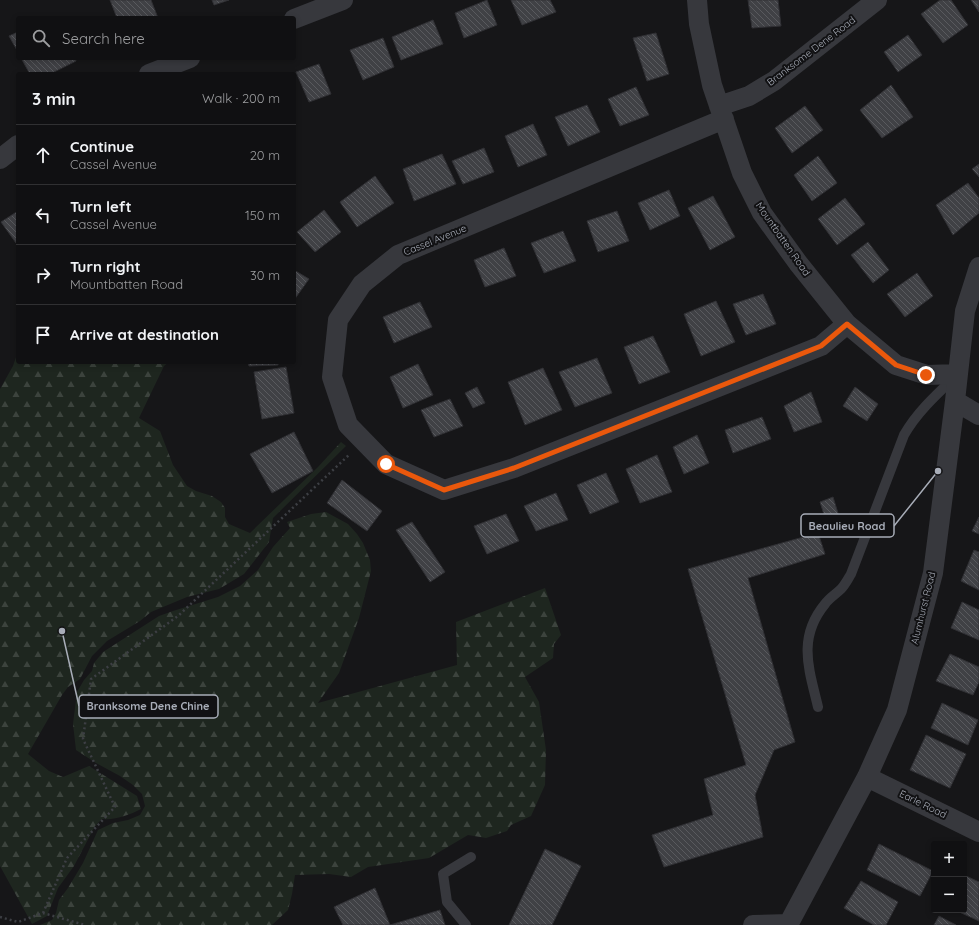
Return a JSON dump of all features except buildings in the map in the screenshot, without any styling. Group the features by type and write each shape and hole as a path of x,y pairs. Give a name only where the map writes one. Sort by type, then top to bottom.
{"street":[{"path":"296,18 344,0"},
{"name":"Mountbatten Road","path":"697,0 701,31 712,85 742,173 762,213 798,263 847,324 896,365 926,375 958,374"},
{"name":"Branksome Dene Road","path":"722,113 774,81 878,0"},
{"path":"153,72 185,60"},
{"name":"Cassel Avenue","path":"722,113 398,255 362,284 338,320 332,376 348,425 386,464 444,490 514,468 821,346 847,324"},
{"path":"0,159 16,147"},
{"name":"Alumhurst Road","path":"789,925 867,777 897,710 933,573 965,311 979,267"},
{"path":"955,401 979,415"},
{"name":"Earle Road","path":"867,777 979,832"},
{"path":"753,925 789,925"}],"lane":[{"path":"818,707 807,654 807,641 814,622 825,604 842,588 851,574 904,435 920,412 958,374"},
{"path":"466,925 447,902 443,874 471,857"}],"path":[{"path":"43,913 67,858 115,807 83,739 91,679 178,616 363,441"},
{"path":"0,917 18,922 43,913 85,925"}],"green space":[{"path":"16,357 16,364 166,364 164,366 139,418 160,431 173,465 187,486 196,491 212,496 221,502 225,508 225,517 229,524 250,533 318,467 341,442 346,446 273,518 269,542 244,574 219,589 187,597 151,612 140,621 107,641 92,656 80,679 68,687 62,695 28,754 49,771 63,777 89,766 137,796 141,809 123,817 102,819 95,826 74,866 58,888 47,916 32,924 0,866 0,389 13,366"},
{"path":"326,512 348,524 357,534 363,543 370,560 371,571 359,618 339,673 318,703 457,665 456,622 545,588 561,635 554,644 553,658 525,677 539,702 546,750 545,785 531,816 511,825 507,831 486,838 468,835 429,858 368,867 351,877 329,874 295,875 288,910 272,925 40,925 52,920 56,913 59,900 83,863 98,830 113,823 128,820 140,815 145,806 142,794 133,785 76,750 73,724 77,692 84,680 92,671 94,663 103,652 159,616 218,597 240,586 258,570 273,547 290,528 287,522 311,514"}],"place":[{"name":"Beaulieu Road","path":"938,471"},
{"name":"Branksome Dene Chine","path":"62,631"}],"route":[{"path":"386,464 444,490 514,468 821,346 847,324 896,365 926,375"}]}
